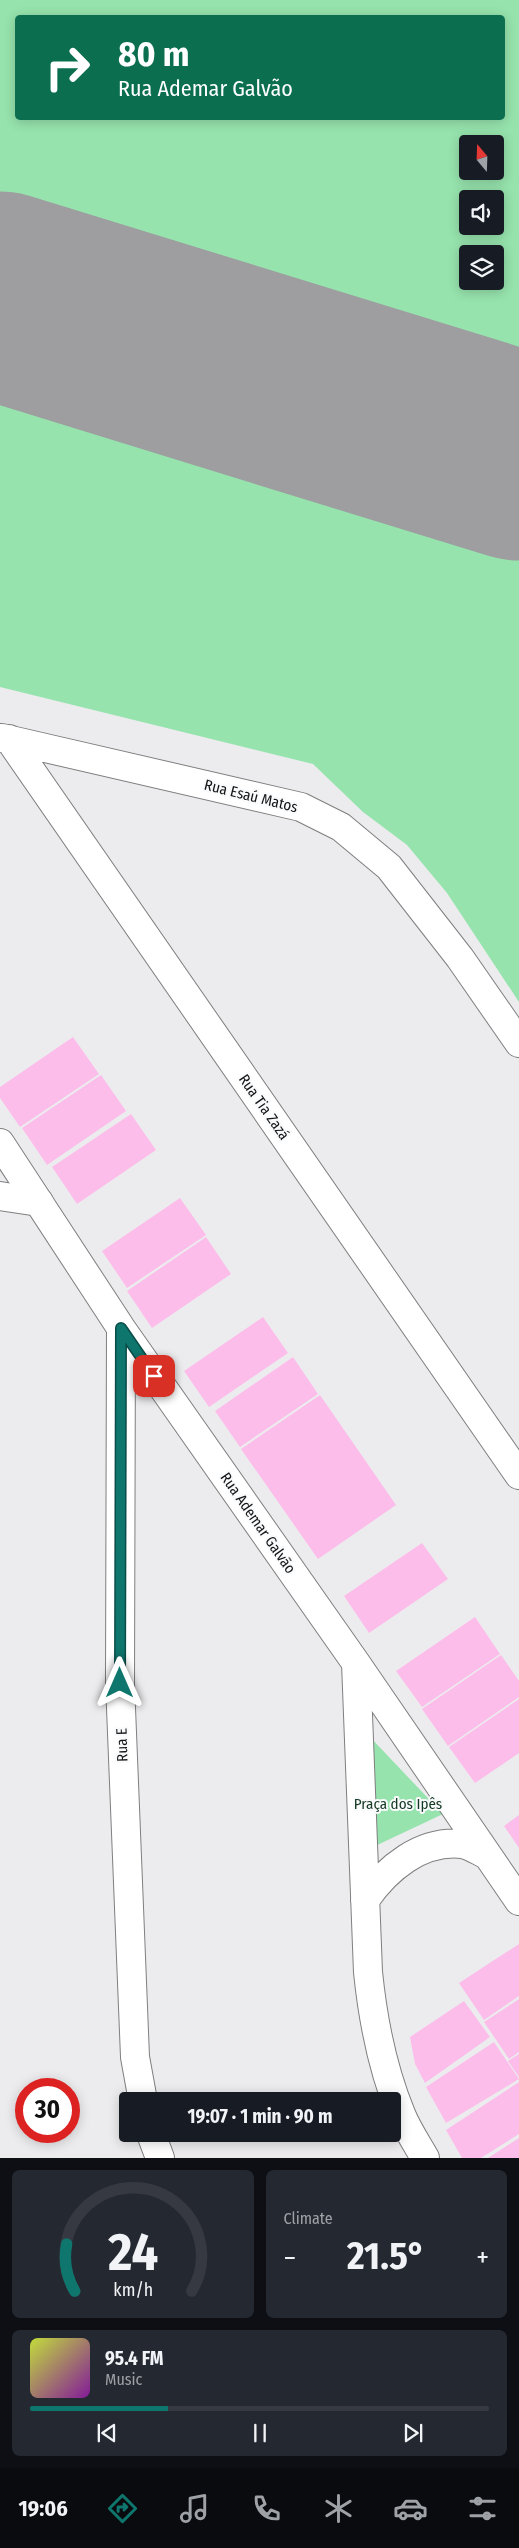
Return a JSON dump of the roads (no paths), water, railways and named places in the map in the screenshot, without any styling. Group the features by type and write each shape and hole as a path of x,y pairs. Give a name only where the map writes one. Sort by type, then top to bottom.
{"street":[{"name":"Rua Esaú Matos","path":"5,738 301,807 341,827 390,867 406,886 460,958 519,1043"},
{"name":"Rua Tia Zazá","path":"5,738 519,1475"},
{"name":"Rua Ademar Galvão","path":"0,1143 121,1328 356,1663 519,1901"},
{"path":"0,1196 39,1202"},
{"name":"Rua E","path":"121,1328 120,1683 135,2057 141,2092"},
{"path":"356,1663 365,1900 373,2021 389,2080 402,2116 425,2158"},
{"path":"365,1900 378,1881 390,1870 415,1854 439,1846 463,1844 487,1855"},
{"path":"154,2142 160,2158"}],"park label":[{"name":"Praça dos Ipês","path":"398,1804"}]}
